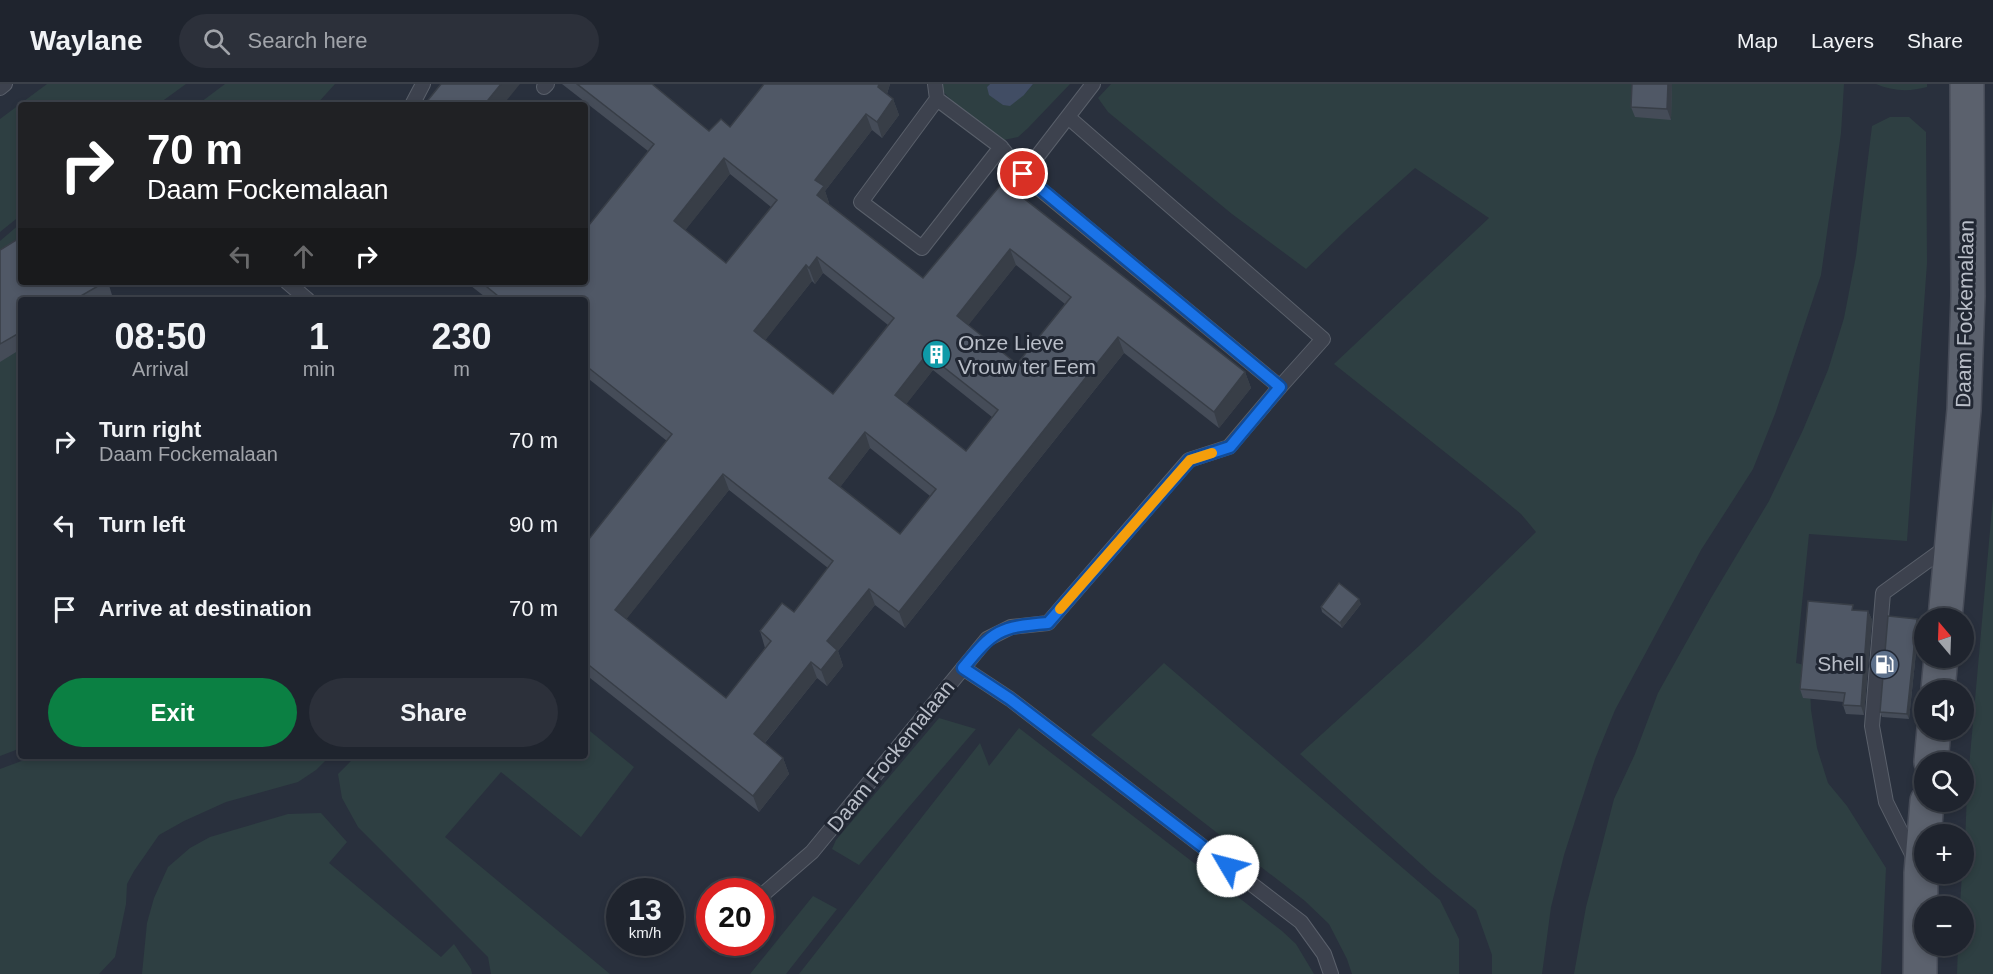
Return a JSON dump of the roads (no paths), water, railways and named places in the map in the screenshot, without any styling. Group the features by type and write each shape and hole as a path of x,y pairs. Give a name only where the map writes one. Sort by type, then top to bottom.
{"main road":[{"name":"Daam Fockemalaan","path":"1946,608 1964,410 1968,308 1967,84"},
{"path":"1920,974 1921,884"}],"lane":[{"path":"0,88 5,84"},
{"path":"414,102 423,84"},
{"path":"935,84 937,99 861,202 922,248 1001,147"},
{"path":"1023,174 1093,84"},
{"path":"937,99 1001,147 1023,174 1280,387"},
{"name":"Daam Fockemalaan","path":"774,885 812,852 987,639 1011,627 1048,623 1190,460 1230,447 1323,339 1068,117"},
{"path":"290,285 304,297"},
{"path":"1914,859 1886,802 1872,726 1883,593 1952,543"},
{"path":"963,668 1010,699 1301,922 1323,954 1331,974"}],"water":[{"path":"990,84 1033,84 1010,106 1003,105 989,95 987,87"}],"place":[{"name":"Onze Lieve Vrouw ter Eem","path":"937,355"},
{"name":"Shell","path":"1885,664"}]}
